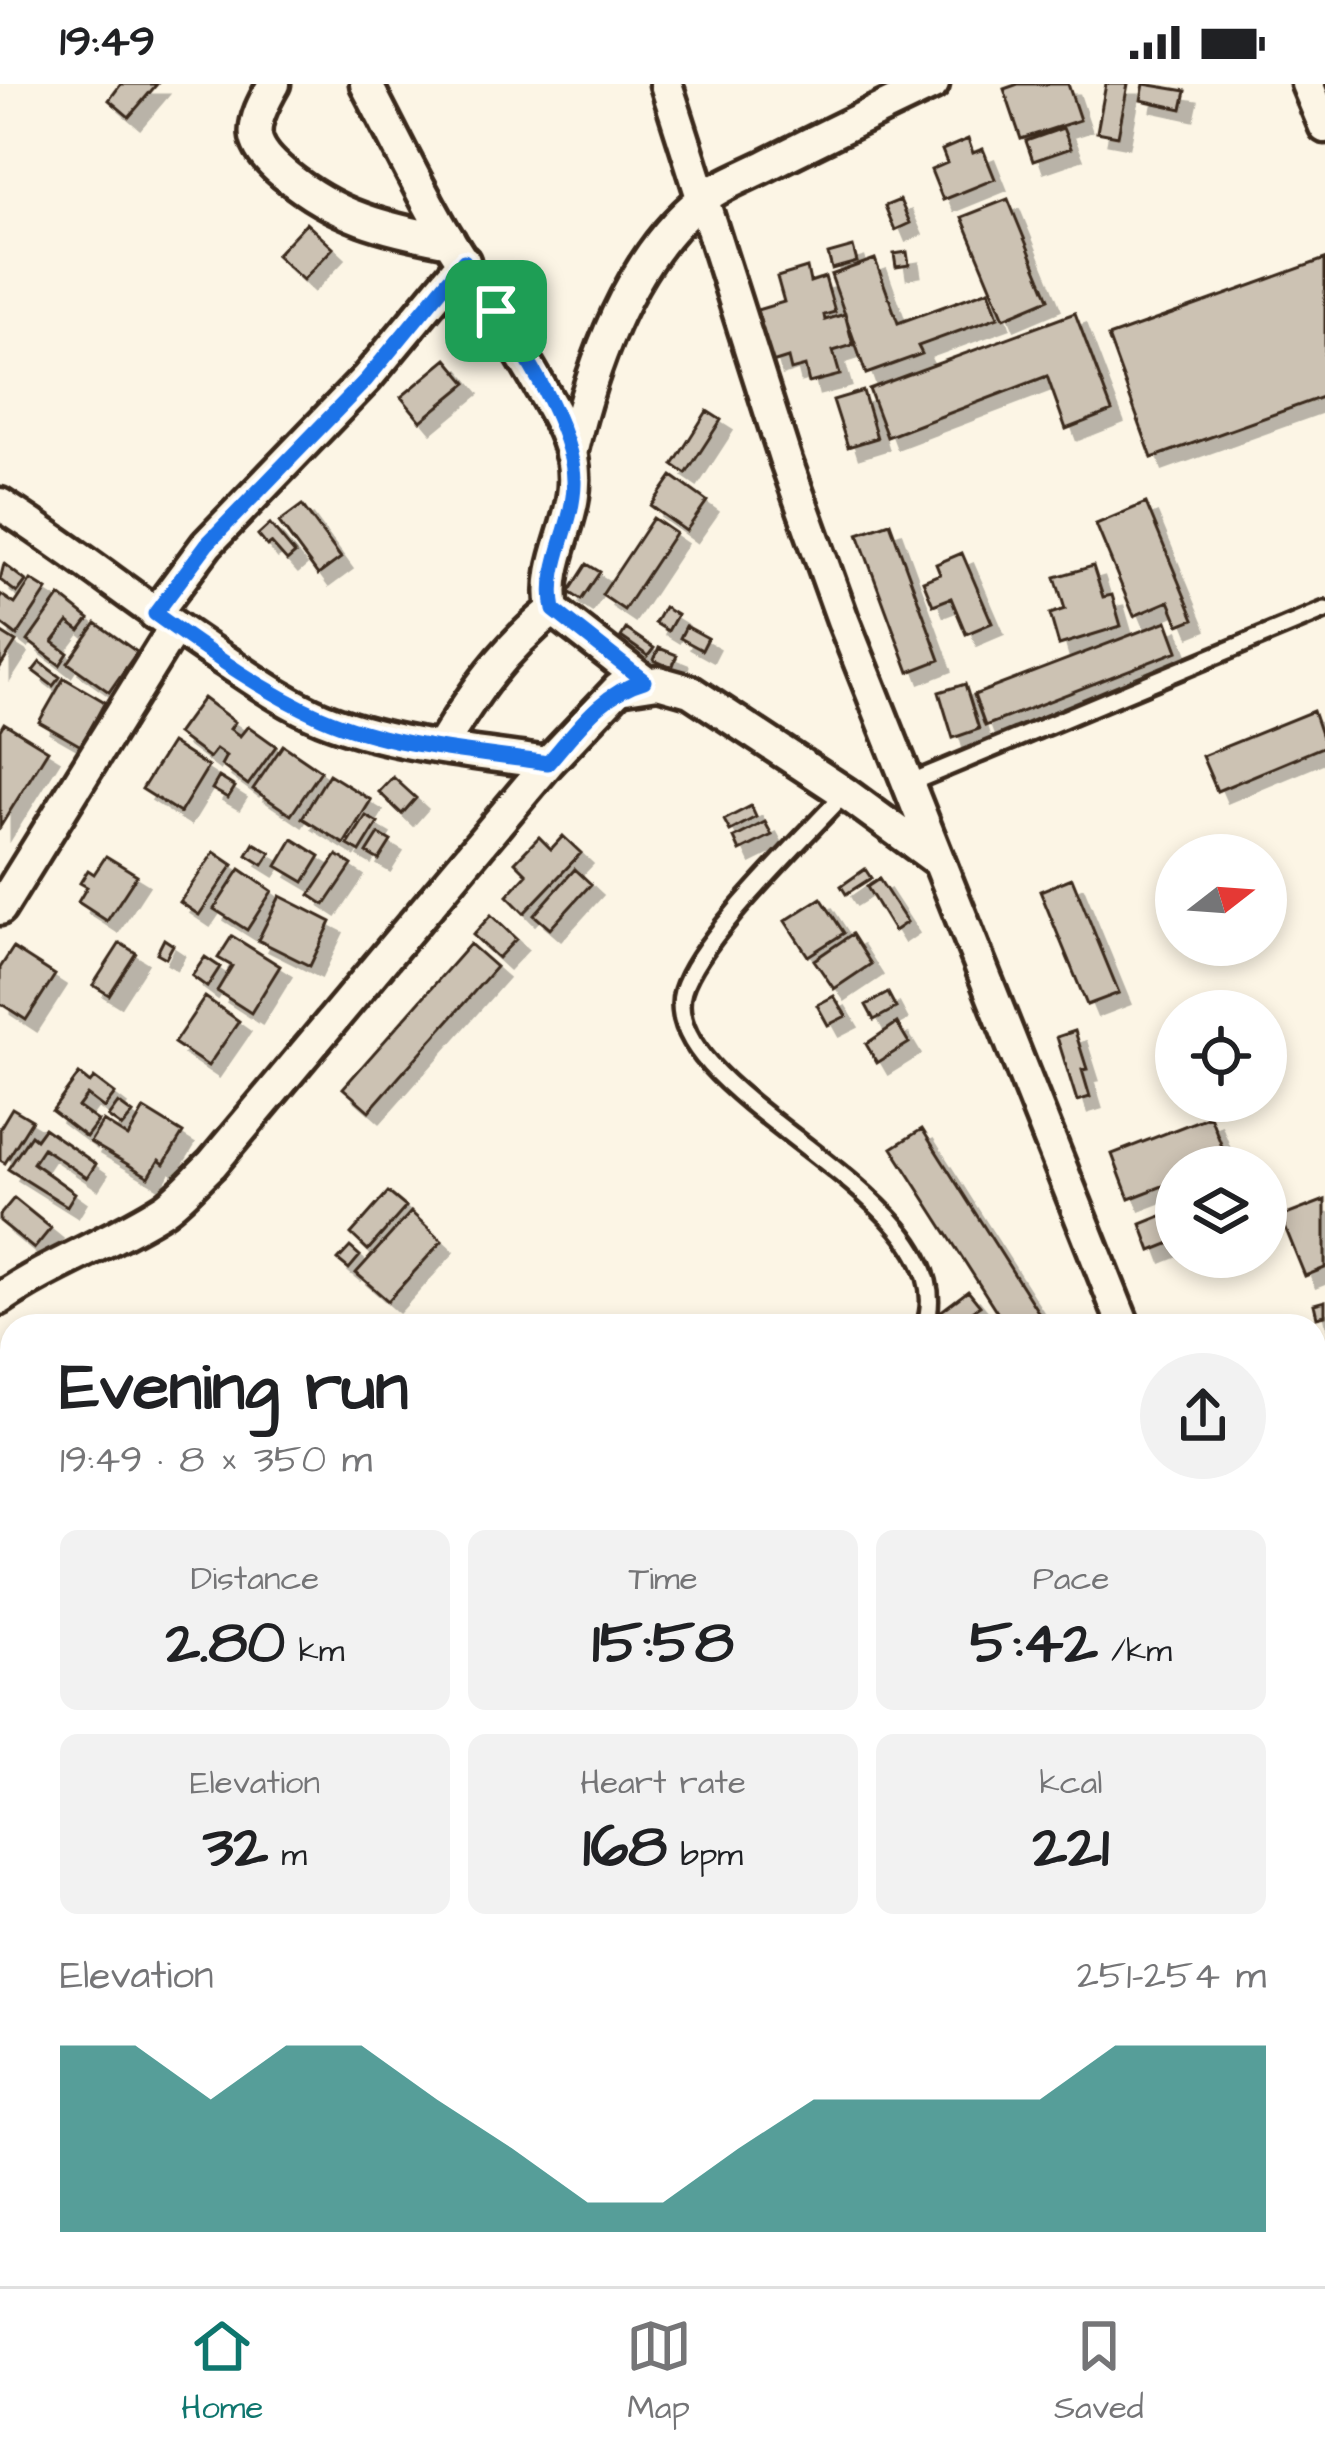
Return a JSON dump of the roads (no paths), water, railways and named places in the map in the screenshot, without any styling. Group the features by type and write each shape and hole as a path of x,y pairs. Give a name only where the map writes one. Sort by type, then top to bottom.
{"street":[{"path":"274,84 255,130 256,142 272,164 315,200 457,251"},
{"path":"366,84 457,251 543,392 572,454"},
{"path":"666,84 786,461 907,784 1119,1314"},
{"path":"933,84 704,197 657,252 613,322 586,393 572,454 571,521 553,566 550,590 554,610 644,681 690,692 845,793 941,863"},
{"path":"1306,84 1325,127"},
{"path":"0,908 207,544 366,380 457,251"},
{"path":"0,504 165,621 271,691 322,717 441,747 548,763"},
{"path":"441,747 477,686 518,638 554,610"},
{"path":"0,1299 64,1259 168,1206 212,1164 602,702 619,688 644,681"}],"lane":[{"path":"907,784 1325,610"},
{"path":"845,793 729,920 703,956 681,996 683,1018 695,1049 724,1078 864,1196 918,1250 930,1282 929,1314"}]}
